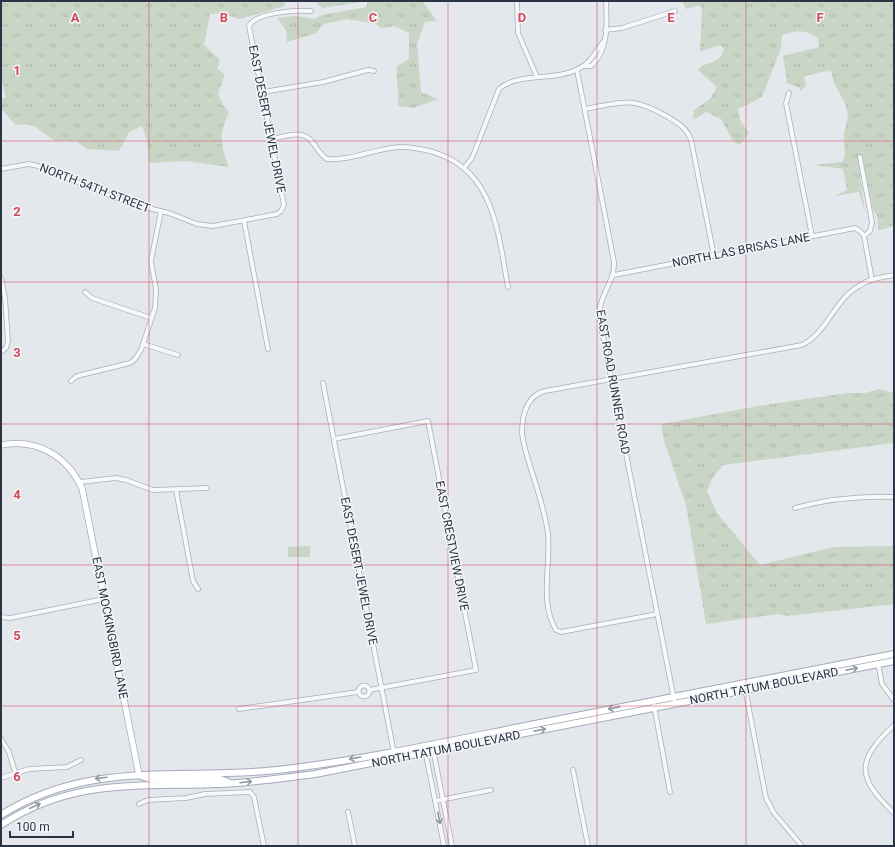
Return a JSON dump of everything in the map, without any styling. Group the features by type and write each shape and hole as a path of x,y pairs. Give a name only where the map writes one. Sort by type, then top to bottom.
{"main road":[{"name":"NORTH TATUM BOULEVARD","path":"1,825 41,803 68,794 97,788 137,785 233,783 315,774 396,759 426,752 433,747 653,701 674,700 894,654"},
{"name":"NORTH TATUM BOULEVARD","path":"745,686 894,661"},
{"name":"NORTH TATUM BOULEVARD","path":"1,815 37,795 69,784 102,777 250,772 286,769 424,746 433,747 654,708 674,700"},
{"path":"140,775 150,780 220,779 233,783"}],"street":[{"path":"517,1 518,33 537,77"},
{"path":"464,168 472,158 499,89 512,82 577,70 583,66 588,67 595,63 602,51 605,30 606,1"},
{"name":"EAST DESERT JEWEL DRIVE","path":"281,211 284,204 249,26 251,21 266,16 285,12 311,11"},
{"path":"605,30 622,28 675,11"},
{"path":"263,92 323,82 368,70 374,72"},
{"path":"577,70 614,262 614,275"},
{"path":"789,93 786,103 812,236"},
{"path":"585,109 623,102 636,102 648,106 685,128 691,140 714,256"},
{"path":"272,139 300,134 309,137 322,156 327,160 391,148 412,147 439,154 464,168 482,189 493,214 508,287"},
{"path":"860,158 872,222 870,231 864,236 872,280"},
{"name":"NORTH 54TH STREET","path":"1,169 29,164 38,166 131,204 161,211 204,226 244,221 277,214 281,211"},
{"path":"71,381 77,376 130,363 135,359 143,344 157,299 151,261 161,211"},
{"path":"244,221 268,349"},
{"name":"NORTH LAS BRISAS LANE","path":"614,275 855,228 864,236"},
{"name":"EAST ROAD RUNNER ROAD","path":"614,275 603,294 599,309 611,378 674,700"},
{"path":"657,614 561,632 556,630 550,615 547,592 549,557 547,525 524,443 523,424 527,405 531,399 540,392 611,378 802,345 815,337 850,293 859,286 872,280 894,275"},
{"path":"1,278 5,298 8,341 6,348 1,352"},
{"path":"85,292 92,298 151,318"},
{"path":"143,344 178,355"},
{"name":"EAST DESERT JEWEL DRIVE","path":"323,383 396,759"},
{"name":"EAST CRESTVIEW DRIVE","path":"334,439 428,421 476,670 381,688"},
{"path":"1,445 16,443 28,444 48,450 63,460 80,482 116,478 153,490 207,488"},
{"name":"EAST MOCKINGBIRD LANE","path":"80,482 89,516 104,599 140,775"},
{"path":"176,490 193,581 198,589"},
{"path":"795,508 850,498 894,497"},
{"path":"1,617 10,618 104,599"},
{"path":"877,657 882,684 894,700"},
{"path":"239,709 358,692 363,686 366,686 369,690"},
{"path":"745,686 766,798 774,813 802,846"},
{"path":"369,690 381,688"},
{"path":"358,692 362,697 366,697 369,690"},
{"path":"653,701 670,792"},
{"path":"894,725 872,747 866,767 872,792 894,813"},
{"path":"1,739 9,752 15,772"},
{"path":"424,746 444,846"},
{"path":"433,747 452,846"},
{"path":"1,778 15,772 29,769 67,766 81,760"},
{"path":"573,770 588,846"},
{"path":"435,801 491,790"},
{"path":"139,804 140,802 148,800 186,798 205,794 250,792 254,797 264,846"},
{"path":"348,812 355,846"}],"green space":[{"path":"1,1 284,1 285,6 240,19 220,13 210,14 204,45 220,60 217,69 225,74 218,93 222,104 229,112 223,128 222,145 229,167 186,161 149,163 147,140 142,126 129,132 119,151 87,149 76,141 55,141 34,126 25,124 16,125 1,109 1,99 6,97 1,78"},
{"path":"316,1 367,1 322,8"},
{"path":"367,1 422,1 437,21 425,22 417,44 421,92 438,99 413,108 398,106 397,66 409,59 409,33 394,26 381,28 376,24 347,19 324,24 316,33 287,42 286,30 277,18 296,16 314,19 322,15 367,7"},
{"path":"682,1 894,1 894,225 878,230 878,219 873,209 862,157 858,158 865,213 859,192 835,196 847,190 843,169 815,165 842,162 845,156 844,135 848,116 845,103 834,83 831,70 804,76 806,85 801,91 798,87 787,83 783,56 819,47 818,38 814,35 801,32 782,35 781,48 762,97 738,109 740,120 749,133 740,145 733,141 721,119 706,112 693,120 694,110 710,99 717,87 698,70 705,65 716,61 722,55 724,49 720,45 700,52 702,11 700,5 686,9"},
{"path":"879,389 894,393 894,443 723,465 713,477 707,491 717,513 760,565 834,547 894,546 894,604 788,616 779,614 706,624 686,505 664,441 661,424 764,405 848,393 865,393"},
{"path":"310,546 310,557 288,557 288,547"}]}
